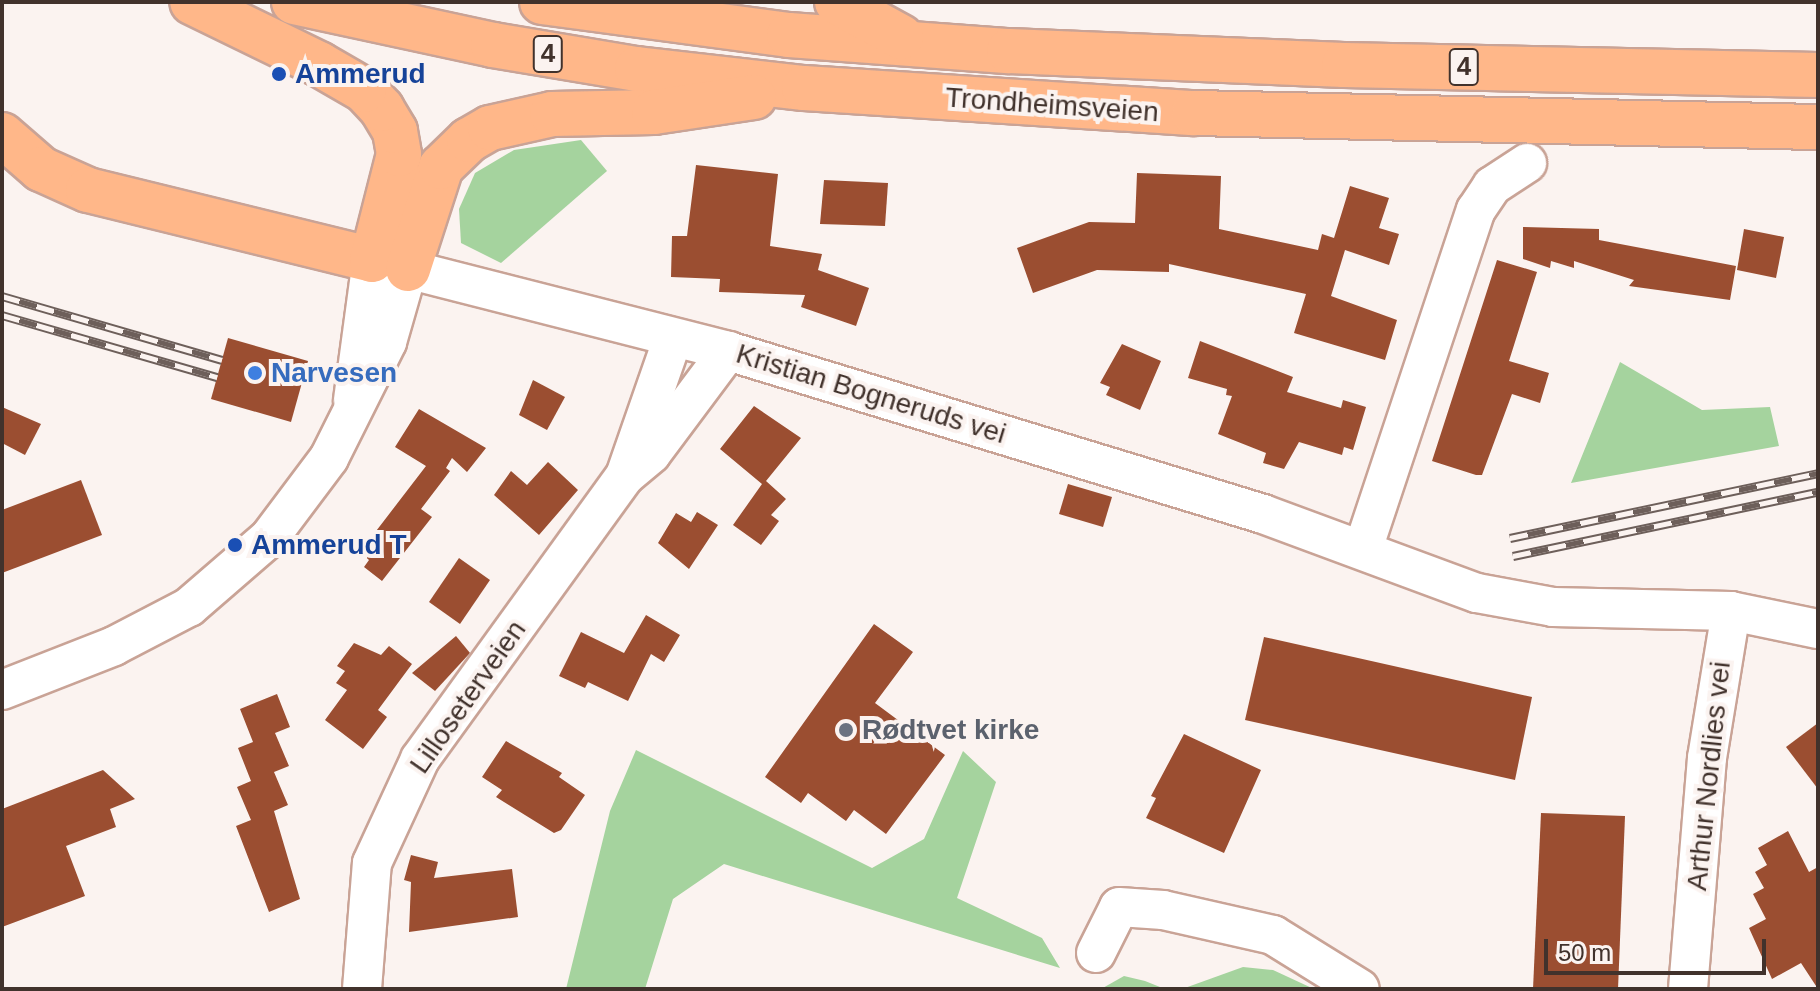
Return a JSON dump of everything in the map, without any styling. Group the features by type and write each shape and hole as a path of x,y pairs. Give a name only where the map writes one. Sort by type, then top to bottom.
{"highway":[{"path":"192,2 319,64 364,90 382,109 395,131 399,154 390,264"},
{"name":"Trondheimsveien","path":"294,2 493,45 637,69 804,88 1194,113 1818,127"},
{"name":"Trondheimsveien","path":"542,2 600,6 914,44 1194,60 1818,75"},
{"path":"837,2 914,44"},
{"path":"390,264 441,167 469,140 490,128 552,114 654,112 804,88"},
{"path":"2,135 41,169 88,190 390,264"}],"street":[{"path":"1363,549 1476,210 1492,186 1527,163"},
{"name":"Kristian Bogneruds vei","path":"390,264 728,351 1363,549 1448,584 1553,607 1731,611 1818,629"},
{"path":"2,690 126,640 218,587 269,538 312,484 353,400 387,342 390,264"},
{"name":"Lilloseterveien","path":"625,476 673,338"},
{"name":"Lilloseterveien","path":"362,989 372,863 420,759 625,476 651,454 728,351"},
{"name":"Arthur Nordlies vei","path":"1688,989 1707,758 1731,611"},
{"path":"1096,953 1119,907 1163,910 1273,935 1360,989"}],"green space":[{"path":"581,140 607,171 501,263 461,243 459,209 475,173 514,150"},
{"path":"1620,362 1702,410 1770,407 1779,446 1571,483"},
{"path":"636,750 872,868 924,839 963,751 996,782 957,898 1042,938 1060,968 724,864 673,899 645,989 566,989 610,811"},
{"path":"1243,967 1273,970 1314,989 1182,989"},
{"path":"1124,976 1145,981 1165,989 1101,989"}],"building":[{"path":"696,165 778,174 770,246 822,254 818,270 869,288 856,326 801,307 805,295 719,292 720,279 671,277 672,236 687,236"},
{"path":"1137,173 1221,176 1219,229 1318,250 1322,234 1334,238 1350,186 1389,198 1379,228 1399,234 1389,265 1345,250 1331,296 1397,320 1385,360 1294,333 1306,294 1169,264 1169,272 1097,270 1033,293 1017,248 1089,222 1135,223"},
{"path":"824,180 888,183 885,226 820,224"},
{"path":"1523,227 1599,229 1599,240 1736,266 1730,300 1629,286 1634,280 1574,261 1574,268 1551,261 1550,268 1523,259"},
{"path":"1744,229 1784,237 1776,278 1737,270"},
{"path":"1497,260 1537,272 1509,361 1549,373 1540,403 1512,394 1482,475 1476,475 1432,461"},
{"path":"228,338 308,361 291,422 211,399"},
{"path":"1200,341 1293,377 1287,392 1341,408 1343,400 1366,407 1353,450 1344,447 1342,455 1299,442 1284,469 1263,463 1266,453 1218,434 1232,396 1226,395 1227,389 1188,378"},
{"path":"1122,344 1161,361 1140,410 1106,395 1110,387 1100,383"},
{"path":"533,380 565,397 547,430 519,415"},
{"path":"754,406 801,438 766,481 786,499 771,515 779,521 761,545 733,525 762,484 720,449"},
{"path":"2,407 41,424 25,455 2,443"},
{"path":"419,409 486,448 467,472 452,458 446,468 450,471 421,509 432,517 382,581 364,567 369,560 360,552 426,466 395,447"},
{"path":"548,462 578,490 539,535 494,495 511,471 527,485"},
{"path":"81,480 102,535 2,573 2,510"},
{"path":"1068,484 1112,497 1103,527 1059,514"},
{"path":"697,512 718,525 689,569 658,543 676,513 691,522"},
{"path":"459,558 490,580 460,624 429,602"},
{"path":"646,615 680,635 664,662 651,654 628,701 588,682 585,688 559,676 581,632 624,653"},
{"name":"Rødtvet kirke","path":"874,624 913,652 875,703 945,755 886,834 854,810 846,821 808,793 801,803 765,777"},
{"path":"456,636 470,653 435,691 412,673"},
{"path":"1264,637 1532,697 1515,780 1245,720"},
{"path":"354,643 381,655 389,646 412,664 378,710 387,717 363,749 325,720 347,690 336,683 345,671 337,666"},
{"path":"277,694 290,727 275,733 289,766 274,772 288,805 274,811 300,899 269,912 236,826 251,820 237,787 251,781 238,748 253,742 240,709"},
{"path":"1818,723 1818,789 1786,747"},
{"path":"1184,734 1261,770 1224,853 1146,818 1156,798 1151,796"},
{"path":"506,741 562,773 559,777 585,795 561,830 554,833 496,797 502,790 482,777"},
{"path":"103,770 135,799 110,809 116,827 66,846 85,896 2,927 2,809"},
{"path":"1541,813 1625,816 1618,989 1533,989"},
{"path":"1788,831 1809,872 1818,867 1818,989 1801,963 1772,979 1749,928 1766,919 1753,894 1764,888 1755,872 1767,865 1758,848"},
{"path":"411,855 438,862 434,878 512,869 518,917 409,932 411,882 404,880"}],"railway":[{"path":"2,296 222,360"},
{"path":"2,315 217,377"},
{"path":"1510,538 1818,473"},
{"path":"1513,556 1818,492"}],"place":[{"name":"Ammerud","path":"279,74"},
{"name":"Narvesen","path":"255,373"},
{"name":"Ammerud T","path":"235,545"},
{"name":"Rødtvet kirke","path":"846,730"}]}
